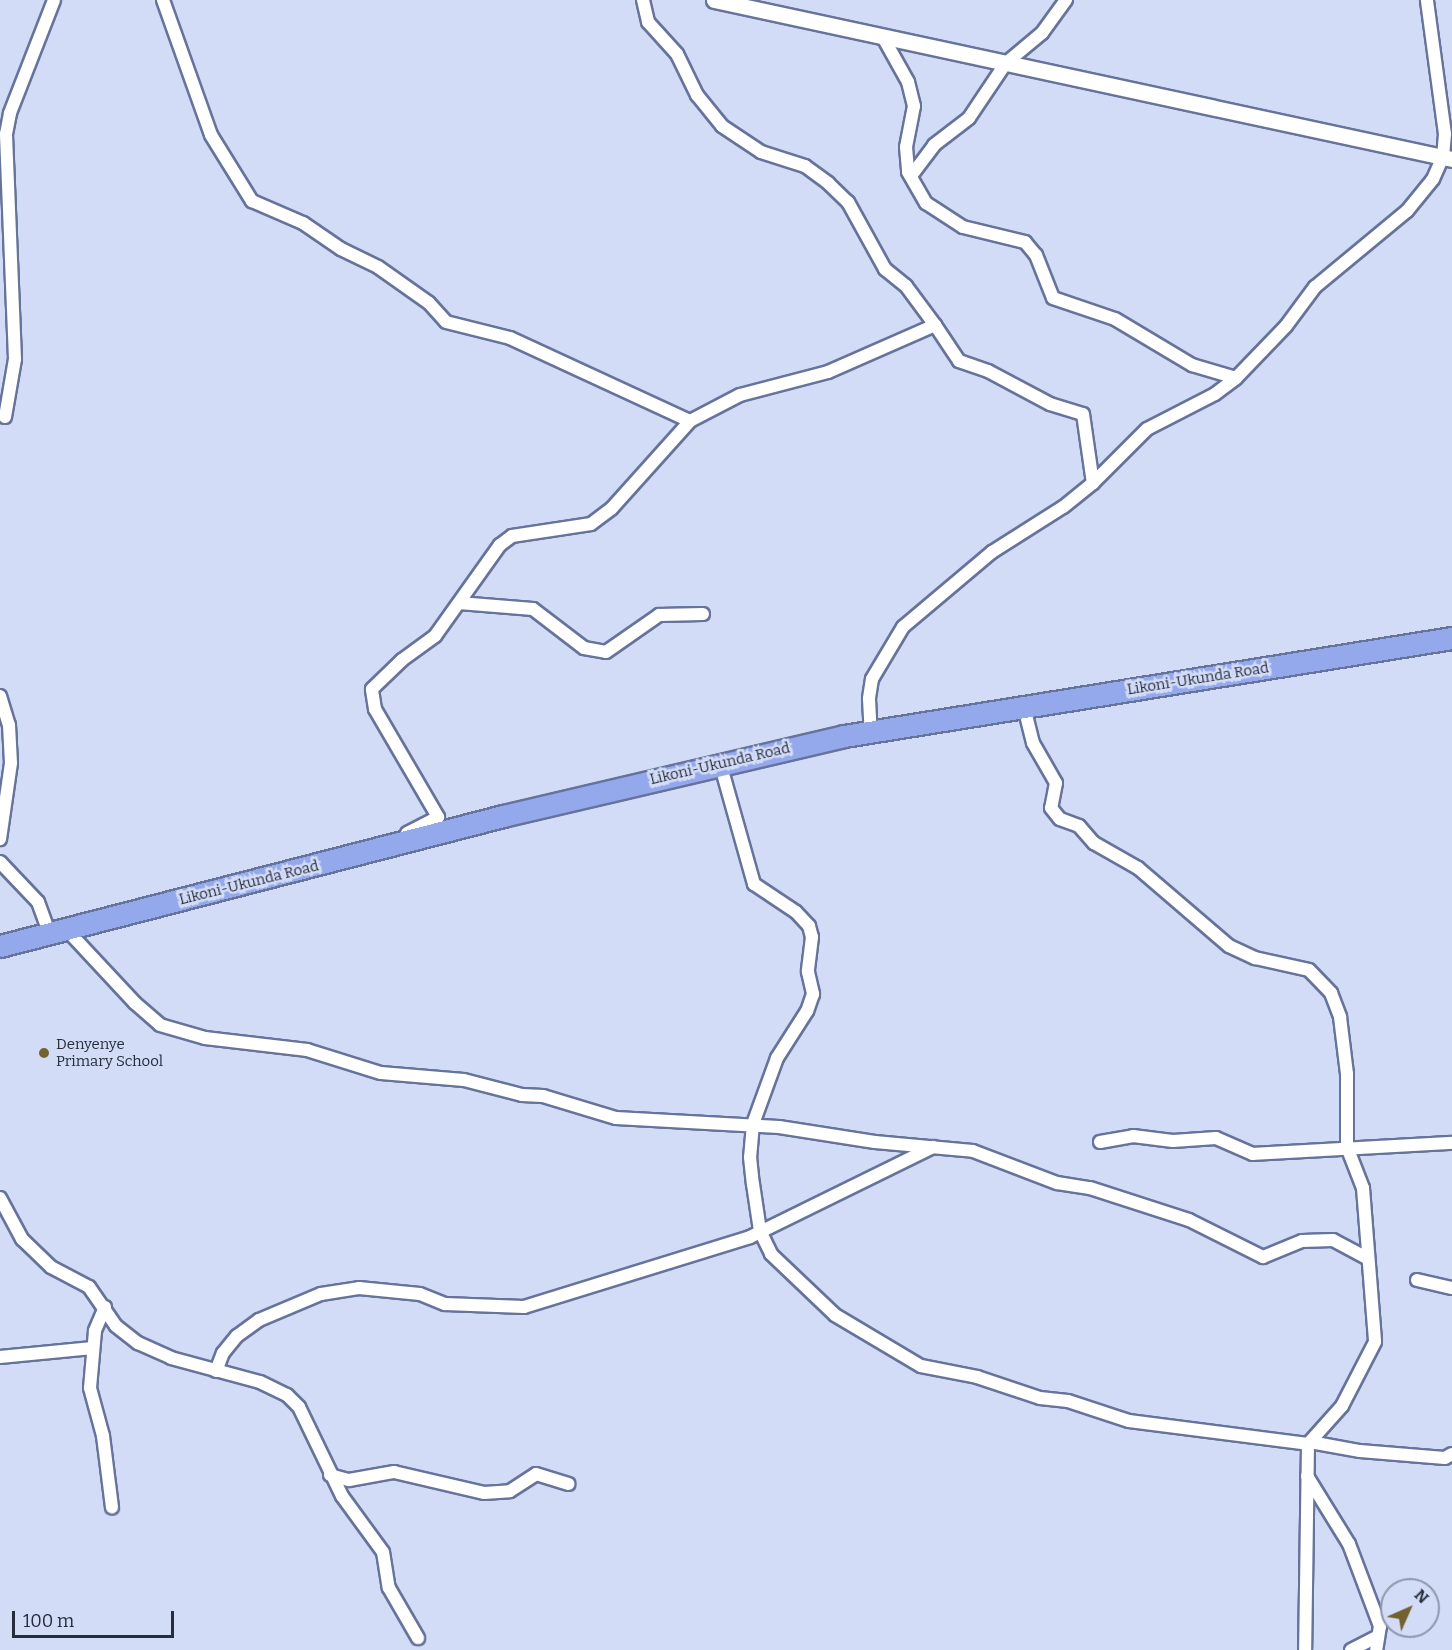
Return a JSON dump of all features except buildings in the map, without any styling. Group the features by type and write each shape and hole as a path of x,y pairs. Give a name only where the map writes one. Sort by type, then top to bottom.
{"highway":[{"name":"Likoni-Ukunda Road","path":"0,945 720,763 872,732 1452,638"}],"street":[{"path":"5,417 15,359 6,134 10,113 54,0"},
{"path":"163,0 211,135 252,201 303,223 340,249 378,267 429,303 447,322 510,338 690,421"},
{"path":"643,0 648,22 677,54 697,95 716,120 755,149 805,166 848,202 885,270 906,285 959,360 988,371 1050,404 1083,414 1093,483"},
{"path":"714,0 884,39 1447,158"},
{"path":"911,176 934,145 969,118 1006,63 1042,33 1066,0"},
{"path":"872,732 869,699 872,679 903,627 992,552 1063,507 1093,483 1147,429 1215,394 1236,378 1286,326 1315,287 1407,211 1433,179 1447,158 1427,0"},
{"path":"884,39 908,82 914,106 906,147 911,176 926,203 963,227 1025,242 1036,255 1053,298 1115,319 1192,365 1236,378"},
{"path":"368,853 438,817 375,709 372,689 402,660 435,636 500,545 512,536 591,524 612,508 690,421 740,395 828,372 935,325"},
{"path":"459,603 533,609 584,648 606,652 659,615 704,614"},
{"path":"0,696 9,725 11,763 0,839"},
{"path":"1024,707 1033,744 1056,783 1051,808 1060,819 1080,826 1094,843 1138,868 1229,946 1255,958 1309,970 1332,993 1340,1017 1347,1074 1347,1148 1363,1188 1375,1342 1342,1406 1309,1443 1306,1475 1305,1650"},
{"path":"720,763 754,884 796,912 809,926 812,937 808,972 813,994 807,1011 777,1058 753,1124 750,1157 760,1231 771,1254 835,1315 921,1366 977,1377 1040,1398 1068,1401 1130,1421 1360,1451 1445,1458 1452,1454"},
{"path":"0,862 38,902 57,931 135,1003 160,1024 204,1038 307,1050 381,1073 464,1080 522,1095 543,1096 616,1118 753,1124 973,1151 1057,1182 1090,1188 1189,1220 1263,1257 1302,1241 1332,1240 1367,1258"},
{"path":"1100,1142 1133,1136 1173,1141 1216,1138 1253,1154 1452,1143"},
{"path":"216,1371 223,1353 237,1336 259,1320 321,1294 359,1288 420,1294 445,1304 524,1307 760,1231 933,1147"},
{"path":"0,1198 22,1239 51,1267 89,1287 116,1326 138,1343 171,1358 260,1382 287,1395 299,1407 330,1475 383,1552 389,1588 418,1638"},
{"path":"1417,1280 1452,1288"},
{"path":"105,1307 93,1348 90,1389 103,1436 112,1507"},
{"path":"0,1358 93,1348"},
{"path":"330,1475 349,1480 394,1472 484,1493 510,1491 536,1474 570,1484"},
{"path":"1306,1475 1349,1544 1380,1626 1376,1644 1351,1650"}],"place":[{"name":"Denyenye Primary School","path":"44,1053"}]}
